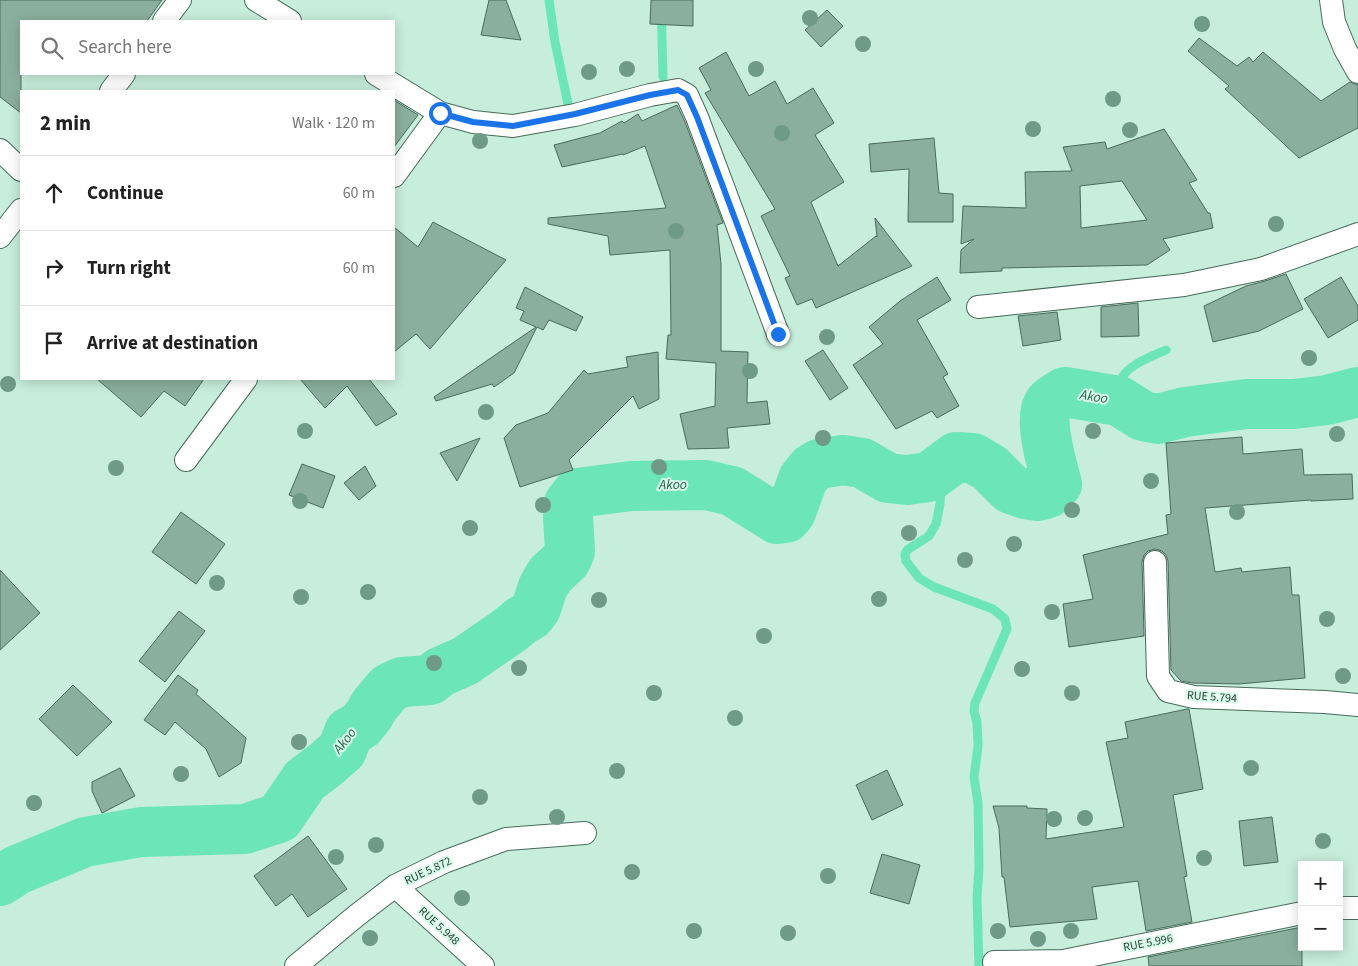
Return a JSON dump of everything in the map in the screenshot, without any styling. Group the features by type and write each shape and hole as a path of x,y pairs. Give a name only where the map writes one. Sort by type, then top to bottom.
{"street":[{"path":"165,20 180,0"},
{"path":"256,0 288,20"},
{"path":"1331,0 1334,22 1345,49 1358,72"},
{"path":"112,90 123,75"},
{"path":"378,75 440,113 473,122 513,126 678,90 687,95 697,117 778,334"},
{"path":"395,175 440,113"},
{"path":"0,150 20,169"},
{"path":"0,237 20,211"},
{"path":"978,307 1184,285 1261,269 1358,234"},
{"path":"186,460 245,380"},
{"name":"RUE 5.794","path":"1155,562 1158,676 1168,691 1194,697 1358,705"},
{"name":"RUE 5.872","path":"296,966 395,886 444,862 506,839 585,833"},
{"name":"RUE 5.948","path":"395,886 483,966"},
{"path":"1343,908 1358,908"},
{"name":"RUE 5.996","path":"994,962 1062,961 1298,914"}],"building":[{"path":"0,0 162,0 148,20 20,20 20,112 0,97"},
{"path":"489,0 506,0 521,40 481,35"},
{"path":"651,0 693,0 693,26 650,24"},
{"path":"827,10 843,26 821,47 805,30"},
{"path":"1199,38 1237,66 1249,57 1253,62 1263,52 1321,101 1350,82 1358,85 1358,128 1299,158 1225,89 1229,86 1188,51"},
{"path":"726,52 749,96 775,81 787,104 813,88 834,123 815,135 844,182 811,202 838,266 877,237 875,218 912,266 816,308 812,299 797,305 785,278 790,276 761,216 775,209 705,93 711,90 699,68"},
{"path":"395,101 418,115 395,146"},
{"path":"677,105 723,223 717,225 721,264 721,351 748,352 747,403 767,401 770,424 727,428 729,448 688,449 680,414 715,406 716,363 666,359 668,335 671,335 670,250 610,255 608,236 548,224 548,218 666,208 645,146 623,155 562,167 554,145 600,133 622,121 624,123 638,114 642,121"},
{"path":"1164,129 1197,180 1189,183 1208,213 1210,213 1213,228 1163,239 1170,250 1147,265 1002,268 1002,271 960,273 961,250 974,239 961,244 963,206 1026,208 1025,172 1072,171 1063,147 1105,142 1107,149","holes":["1122,181 1147,220 1081,228 1080,186"]},
{"path":"934,138 939,193 953,194 953,222 908,222 909,169 871,172 869,144"},
{"path":"433,222 506,260 430,349 416,334 395,351 395,228 418,247"},
{"path":"1286,274 1303,309 1259,331 1213,342 1204,306 1246,286"},
{"path":"937,277 951,300 917,320 948,374 943,377 959,406 937,418 932,411 896,429 853,365 883,344 869,327 900,301"},
{"path":"1341,277 1358,306 1358,320 1328,338 1304,299"},
{"path":"525,287 583,317 576,331 549,320 543,330 537,327 514,373 494,387 492,384 436,401 434,397 536,327 520,320 524,311 516,308"},
{"path":"1138,303 1139,336 1101,337 1101,307"},
{"path":"1057,312 1061,340 1023,346 1018,316"},
{"path":"823,350 848,388 830,400 805,361"},
{"path":"658,352 659,399 639,409 633,396 569,460 573,470 520,487 504,438 516,425 548,413 584,370 588,374 628,367 626,357"},
{"path":"98,380 203,380 185,406 164,391 141,417"},
{"path":"301,380 370,380 397,414 376,426 347,386 325,408"},
{"path":"1242,437 1243,454 1302,449 1304,475 1352,474 1353,499 1311,500 1205,508 1215,572 1241,568 1242,572 1290,567 1292,595 1299,595 1305,678 1239,684 1181,681 1171,670 1168,561 1162,551 1155,549 1148,551 1144,555 1142,562 1144,636 1069,647 1063,604 1093,599 1083,555 1168,534 1166,515 1171,514 1166,443"},
{"path":"480,438 457,481 440,453"},
{"path":"302,464 335,476 323,508 289,495"},
{"path":"365,466 376,486 359,500 344,483"},
{"path":"181,512 225,544 196,584 152,552"},
{"path":"0,570 40,613 0,650"},
{"path":"179,611 205,631 165,682 139,661"},
{"path":"178,675 198,690 196,694 246,738 241,763 219,777 206,749 175,722 165,735 144,720"},
{"path":"73,685 112,722 77,756 39,719"},
{"path":"1189,709 1203,789 1173,795 1187,876 1184,877 1192,922 1146,931 1138,881 1092,887 1097,919 1010,927 1004,877 1002,877 999,828 993,806 1027,806 1027,808 1047,809 1046,839 1124,827 1106,742 1128,738 1125,722"},
{"path":"120,768 135,796 102,813 92,791 92,782"},
{"path":"887,770 903,805 872,820 856,785"},
{"path":"1272,817 1278,862 1244,866 1239,821"},
{"path":"308,836 347,889 308,917 292,894 276,906 254,876"},
{"path":"882,854 920,865 909,904 870,893"},
{"path":"1298,928 1298,951 1302,951 1302,966 1149,966 1148,957"}],"waterway":[{"path":"549,0 555,42 568,104"},
{"path":"661,0 663,77"},
{"path":"1119,401 1121,381 1127,371 1140,362 1166,350"},
{"name":"Akoo","path":"0,881 17,870 85,842 141,832 245,829 279,818 305,780 342,750 349,732 361,725 389,688 402,682 430,680 440,672 465,661 530,616 536,608 543,587 550,575 566,560 570,551 569,503 577,493 631,486 706,485 732,491 777,519 786,518 791,512 803,479 811,469 819,464 843,460 862,463 888,478 907,480 929,477 956,457 973,458 990,468 1011,489 1038,496 1048,493 1057,484 1047,443 1045,419 1049,403 1065,392 1119,401 1143,416 1158,419 1185,412 1246,404 1294,404 1327,400 1358,392"},
{"path":"936,472 941,486 936,524 929,536 907,550 905,555 906,561 919,578 934,587 993,609 1005,619 1007,629 975,703 974,711 977,722 978,746 974,777 978,803 979,868 977,897 979,966"}],"route":[{"path":"440,113 473,122 513,126 678,90 687,95 697,117 778,334"}]}
